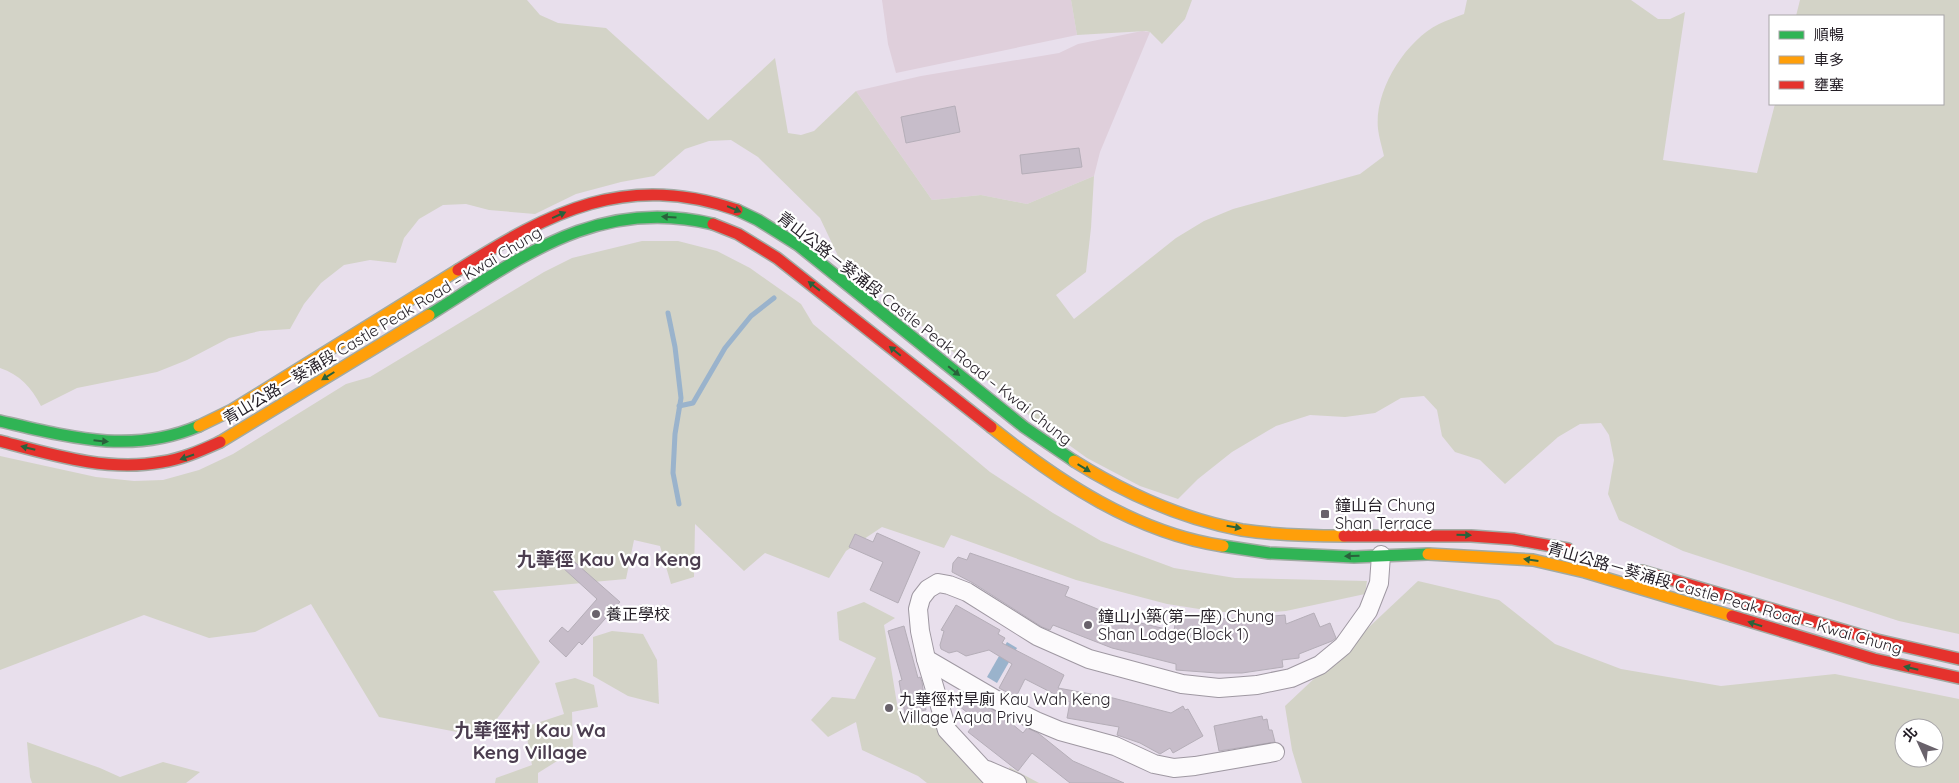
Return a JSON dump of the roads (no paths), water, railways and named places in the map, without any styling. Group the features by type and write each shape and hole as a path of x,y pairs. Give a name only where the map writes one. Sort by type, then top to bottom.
{"main road":[{"name":"青山公路－葵涌段 Castle Peak Road – Kwai Chung","path":"0,421 82,439 128,443 150,441 193,430 232,410 503,243 552,218 588,203 616,197 646,194 672,195 716,202 761,222 813,258 1042,440 1091,472 1177,513 1203,521 1254,530 1328,536 1482,536 1530,541 1579,552"},
{"name":"青山公路－葵涌段 Castle Peak Road – Kwai Chung","path":"0,441 72,459 118,467 147,466 179,459 203,451 223,441 541,246 595,224 627,218 671,217 713,224 734,233 777,258 1030,458 1082,492 1154,528 1196,541 1247,551 1337,556 1418,553 1534,560 1559,565 1874,659 1959,678"},
{"name":"青山公路－葵涌段 Castle Peak Road – Kwai Chung","path":"1630,567 1877,640 1959,659"}],"street":[{"path":"996,783 947,730 926,659 918,610 921,598 928,589 938,583 949,584 967,592 1037,636 1089,659 1182,684 1218,688 1257,685 1291,678 1320,664 1343,646 1368,611 1379,583 1381,554"},
{"path":"926,659 1036,721 1060,731 1115,746 1154,764 1174,768 1195,766 1275,752"},
{"path":"984,769 1018,783"}],"water":[{"path":"1007,642 1017,648 997,683 987,677"}],"waterway":[{"path":"679,406 693,403 725,348 751,316 774,298"},
{"path":"668,313 675,347 681,398 675,434 673,473 679,504"}],"place":[{"name":"鐘山台 Chung Shan Terrace","path":"1325,514"},
{"name":"養正學校","path":"596,614"},
{"name":"鐘山小築(第一座) Chung Shan Lodge(Block 1)","path":"1088,625"},
{"name":"九華徑村旱廁 Kau Wah Keng Village Aqua Privy","path":"889,708"}],"district":[{"name":"九華徑 Kau Wa Keng","path":"609,559"},
{"name":"九華徑村 Kau Wa Keng Village","path":"530,741"}]}
